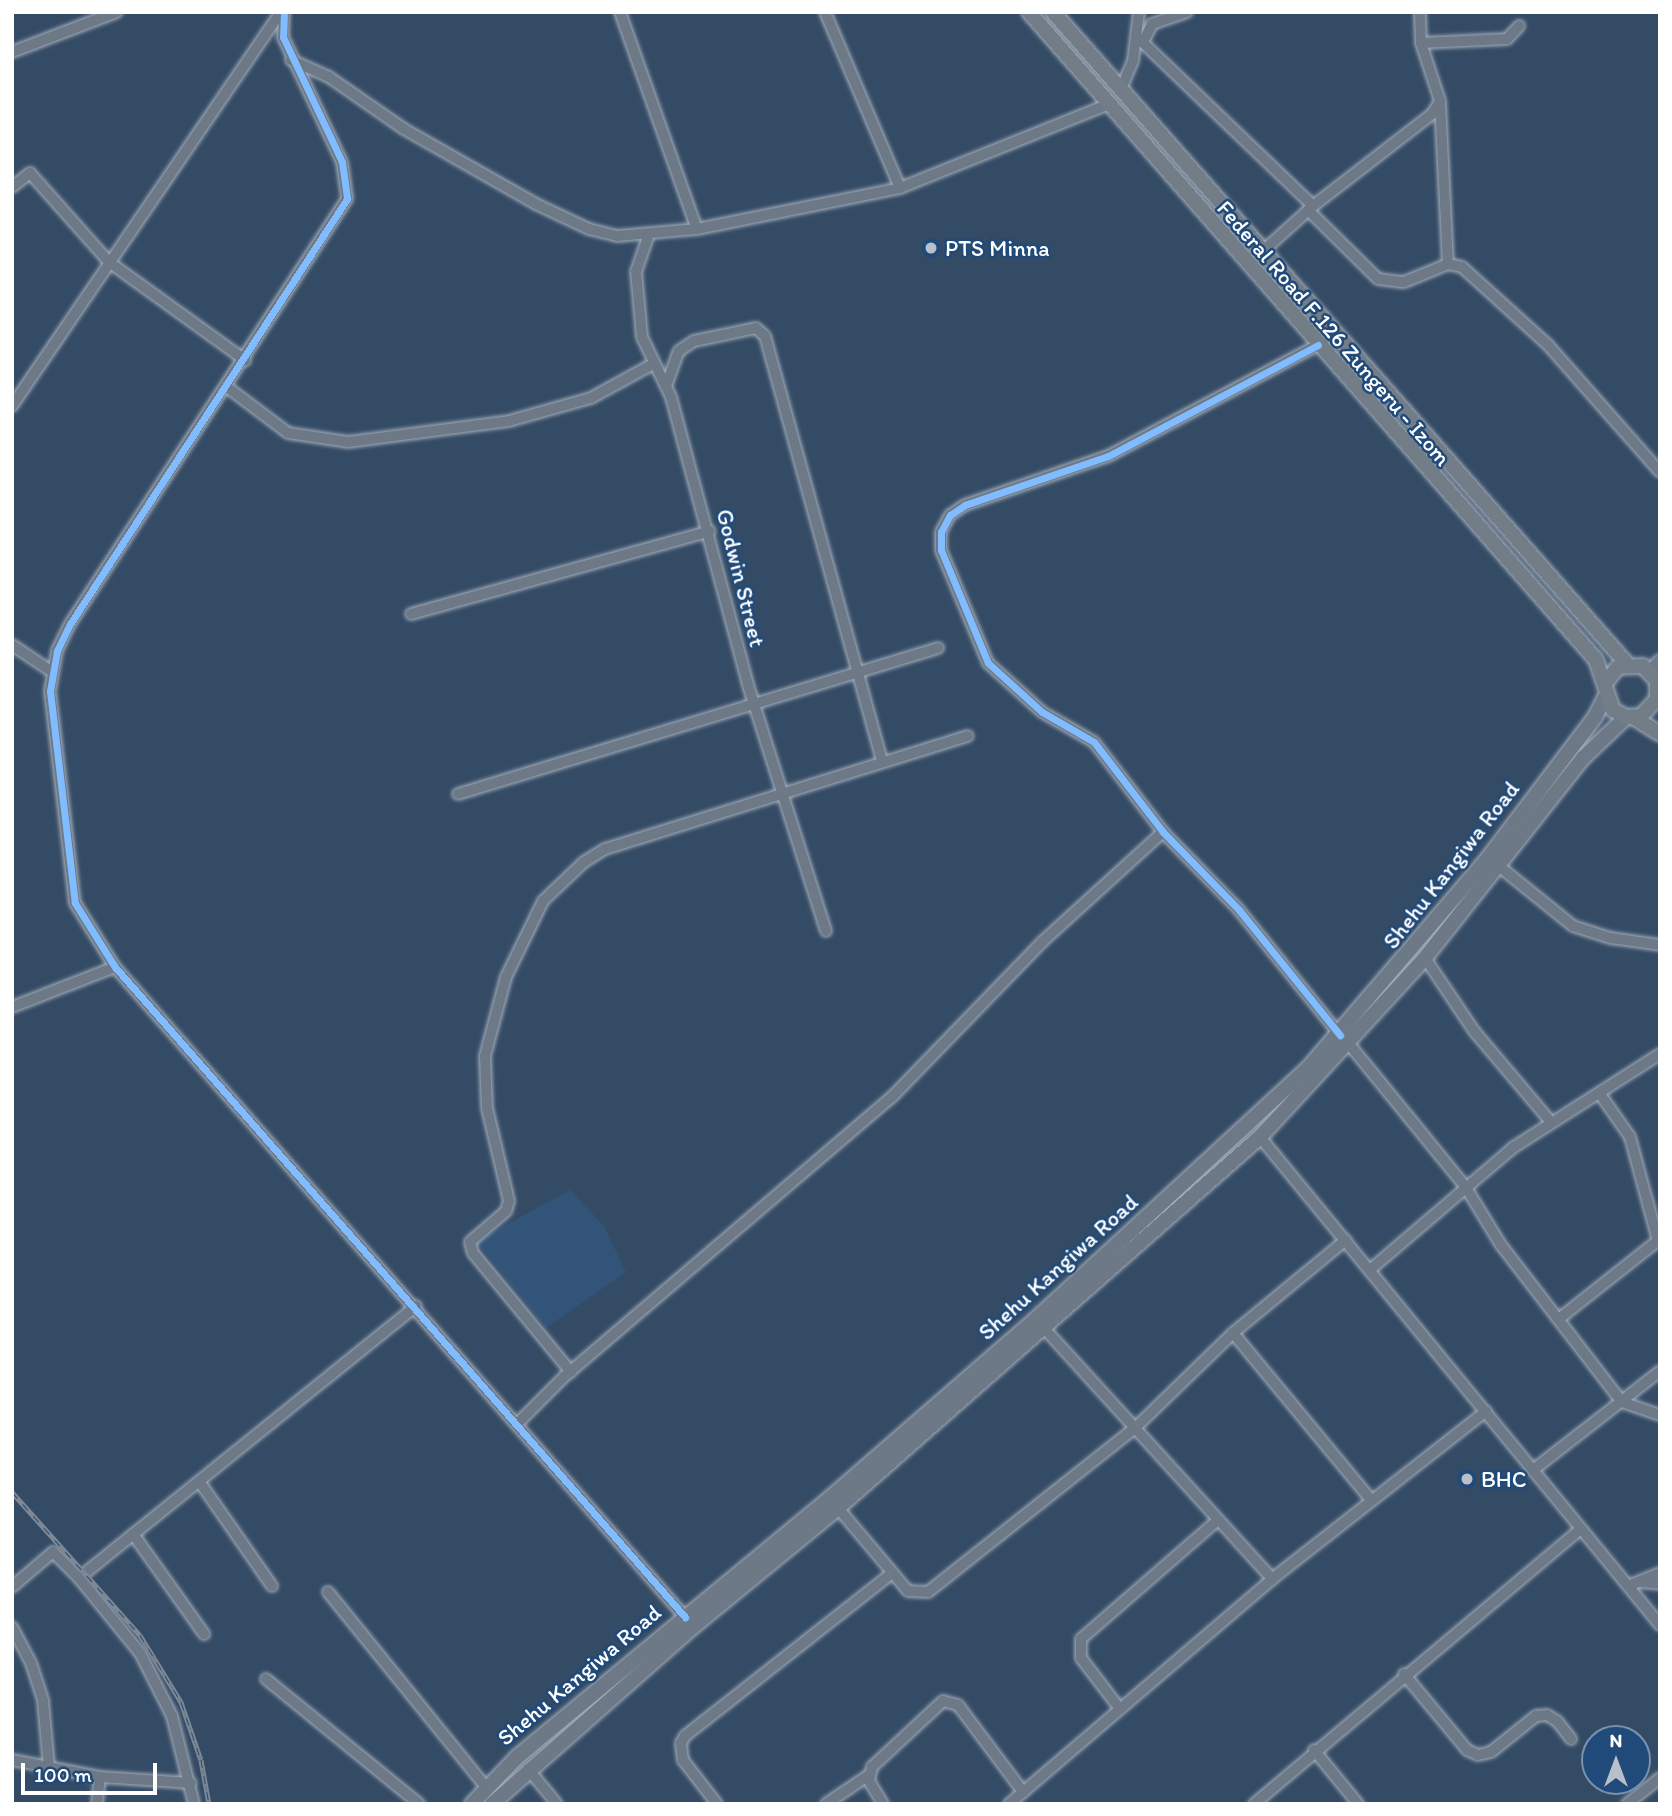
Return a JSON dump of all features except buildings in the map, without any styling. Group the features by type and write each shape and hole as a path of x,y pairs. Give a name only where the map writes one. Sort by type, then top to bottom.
{"main road":[{"name":"Federal Road F.126 Zungeru - Izom","path":"1028,12 1106,105 1596,660 1605,690"},
{"name":"Federal Road F.126 Zungeru - Izom","path":"1054,12 1627,664"},
{"path":"1420,461 1435,446"},
{"path":"1629,717 1648,712 1658,701 1655,666 1627,664 1618,667 1605,690 1613,710 1660,734"},
{"name":"Shehu Kangiwa Road","path":"471,1804 486,1787 1037,1318 1345,1040 1595,718 1605,690"},
{"name":"Shehu Kangiwa Road","path":"492,1804 528,1769 838,1508 1260,1137 1345,1040 1425,958 1500,867 1583,758 1629,717"}],"street":[{"path":"12,52 117,12"},
{"path":"282,12 283,37 292,60 342,162 347,199 245,360 69,624 51,670 75,903 115,967 416,1306 685,1617"},
{"path":"12,406 282,12"},
{"path":"620,12 697,229"},
{"path":"825,12 900,188"},
{"path":"1121,89 1140,39 1139,12"},
{"path":"1140,39 1152,24 1187,12"},
{"path":"1420,12 1421,43 1440,101 1448,264"},
{"path":"1421,43 1507,39 1519,26"},
{"path":"1140,39 1378,278 1415,280 1448,264 1462,267 1548,345 1660,472"},
{"path":"292,60 329,77 404,129 536,204 589,229 648,237 900,188 1106,105"},
{"path":"1263,251 1311,208 1426,121 1440,101"},
{"path":"12,187 30,173 109,262 245,360"},
{"name":"Godwin Street","path":"648,237 636,271 637,304 653,364 666,386 710,531 755,705 825,931"},
{"path":"666,386 679,351 694,341 756,328 765,335 855,673 882,761"},
{"path":"1318,345 1108,456 965,505 950,515 941,533 941,550 951,581 988,663 1042,712 1094,742 1163,832 1239,910 1465,1186 1501,1245 1560,1318 1622,1402 1660,1415"},
{"path":"227,387 288,433 348,442 509,421 591,398 653,364"},
{"path":"411,614 710,531"},
{"path":"12,645 51,670"},
{"path":"458,794 938,648"},
{"path":"571,1371 473,1253 470,1242 506,1211 509,1201 483,1079 493,1016 506,977 543,901 584,862 605,849 968,736"},
{"path":"518,1423 571,1371 892,1097 1024,960 1163,832"},
{"path":"1500,867 1573,926 1611,938 1660,945"},
{"path":"1425,958 1474,1031 1551,1122"},
{"path":"12,1007 115,967"},
{"path":"1371,1269 1465,1186 1551,1122 1600,1094 1660,1054"},
{"path":"1560,1318 1659,1240 1630,1137 1600,1094"},
{"path":"1260,1137 1371,1269 1581,1529 1633,1584 1660,1625"},
{"path":"838,1508 891,1574 914,1594 928,1592 1135,1428 1233,1333 1346,1240"},
{"path":"79,1578 416,1306"},
{"path":"1043,1326 1272,1580"},
{"path":"1233,1333 1371,1500"},
{"path":"1533,1470 1660,1371"},
{"path":"1009,1804 1272,1580 1486,1411"},
{"path":"200,1481 272,1586"},
{"path":"1121,1709 1081,1658 1081,1639 1218,1520"},
{"path":"1254,1804 1404,1674 1581,1529"},
{"path":"133,1534 204,1634"},
{"path":"12,1587 53,1552 79,1578 140,1653 172,1716 191,1783 194,1804"},
{"path":"1633,1584 1660,1573"},
{"path":"717,1804 683,1760 680,1752 685,1736 891,1574"},
{"path":"1633,1584 1660,1584"},
{"path":"328,1592 486,1787"},
{"path":"12,1627 31,1662 43,1700 49,1767"},
{"path":"1404,1674 1467,1750 1478,1755 1491,1752 1536,1716 1547,1715 1557,1721 1571,1739"},
{"path":"266,1679 419,1804"},
{"path":"826,1804 869,1775 935,1704 951,1701 1023,1792"},
{"path":"1314,1750 1358,1804"},
{"path":"12,1760 100,1777 191,1783"},
{"path":"528,1769 557,1804"},
{"path":"869,1775 883,1804"},
{"path":"97,1804 100,1777"},
{"path":"1627,1804 1660,1778"}],"shaded area":[{"path":"570,1190 604,1226 626,1272 546,1328 476,1241"}],"railway":[{"path":"12,1492 140,1635 181,1702 201,1760 209,1804"}],"cycle path":[{"path":"284,12 283,37 342,162 347,199 70,624 57,651 50,691 75,903 115,967 685,1617"},
{"path":"1318,345 1108,456 965,505 950,515 941,532 941,550 988,663 1042,712 1094,742 1163,832 1239,910 1340,1035"}],"place":[{"name":"PTS Minna","path":"931,248"},
{"name":"BHC","path":"1467,1479"}]}
